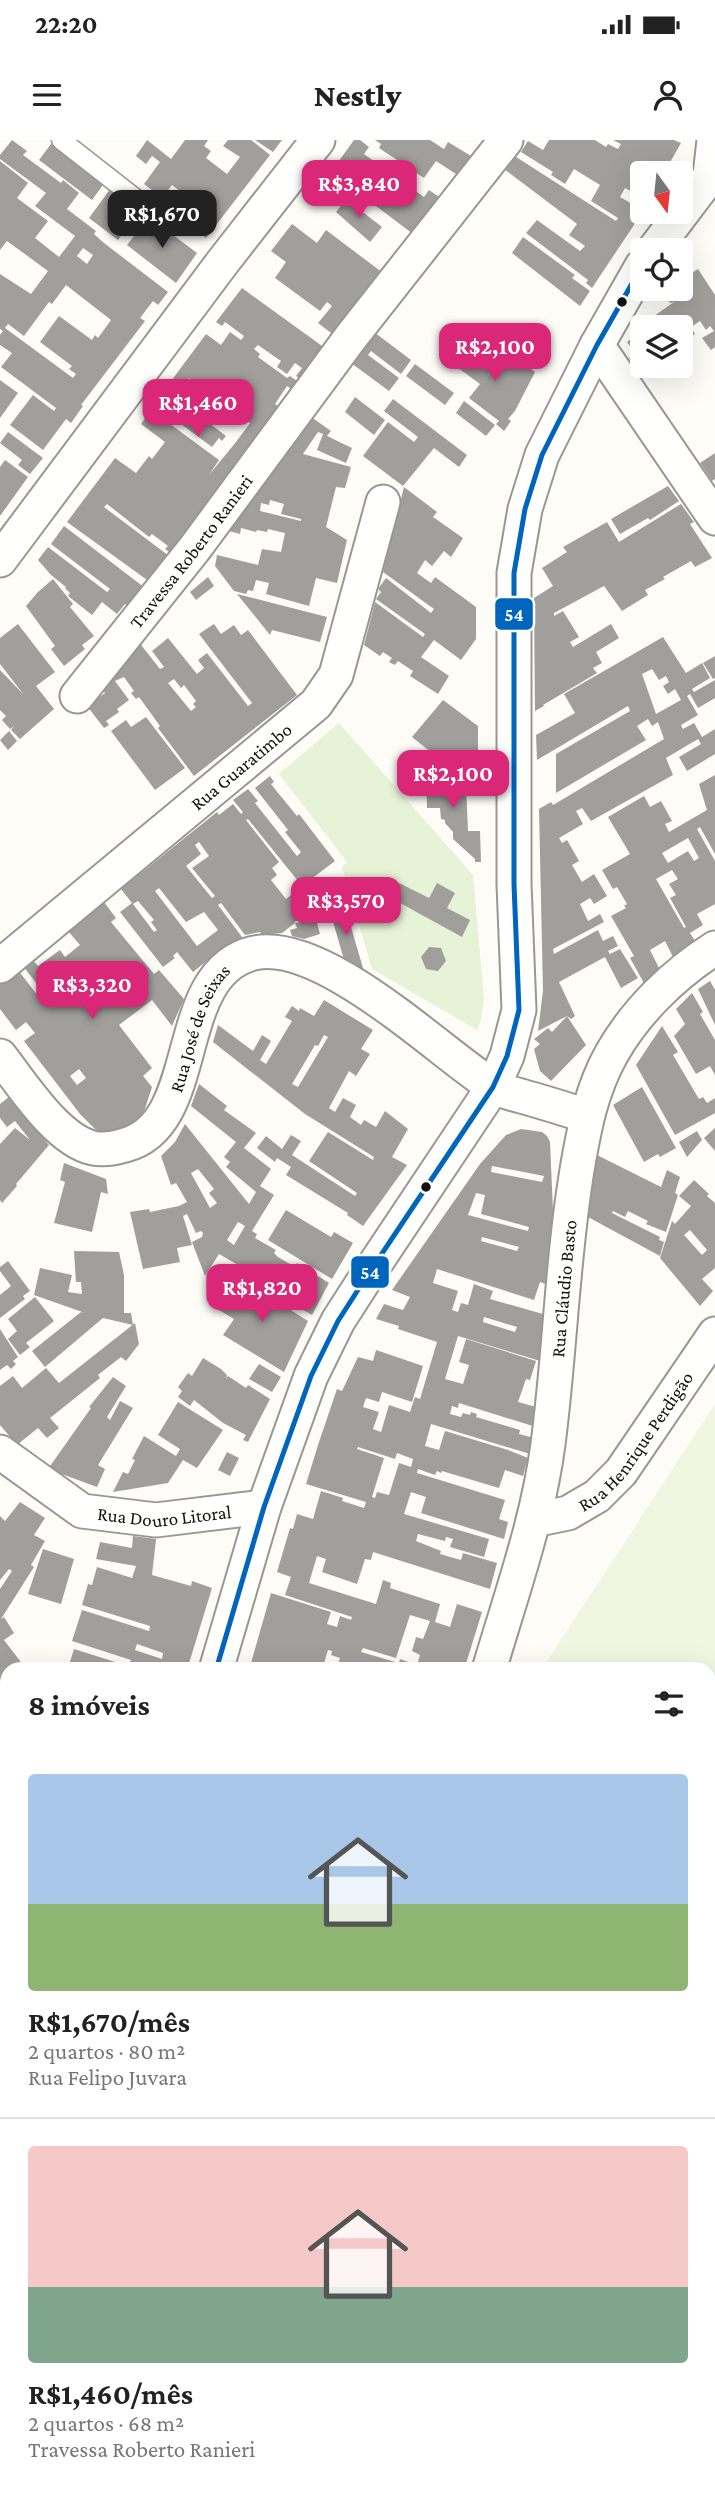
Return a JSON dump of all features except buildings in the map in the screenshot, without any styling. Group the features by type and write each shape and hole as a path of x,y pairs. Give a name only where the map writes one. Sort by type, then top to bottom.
{"street":[{"path":"0,560 222,263 318,140"},
{"name":"Travessa Roberto Ranieri","path":"77,696 195,548 351,337 506,140"},
{"path":"663,238 712,175 714,140"},
{"path":"218,1662 264,1507 311,1376 338,1321 493,1087 507,1056 519,1010 514,884 514,573 525,509 542,455 597,345 630,287"},
{"path":"597,345 715,518"},
{"name":"Rua Guaratimbo","path":"0,966 321,698 336,674 383,502"},
{"name":"Rua Cláudio Basto","path":"491,1662 534,1520 548,1444 567,1227 587,1116 612,1052 650,1001 715,948"},
{"name":"Rua José de Seixas","path":"0,1056 56,1125 73,1140 94,1148 114,1148 133,1143 148,1133 162,1118 179,1076 207,990 216,975 231,963 255,953 285,952 324,968 369,995 435,1041 493,1087 587,1116"},
{"name":"Rua Henrique Perdigão","path":"534,1520 568,1513 597,1496 621,1472 715,1334"},
{"name":"Rua Douro Litoral","path":"0,1452 82,1511 156,1520 264,1507"}],"lane":[{"path":"61,140 148,208"}],"green space":[{"path":"339,723 473,875 484,999 477,1030 372,969 342,867 347,862 279,774"},
{"path":"715,1404 715,1662 547,1662"}],"transit line":[{"name":"54","path":"218,1662 264,1507 311,1376 338,1321 493,1087 507,1056 519,1010 514,884 514,573 525,509 542,455 597,345 630,287"}]}
